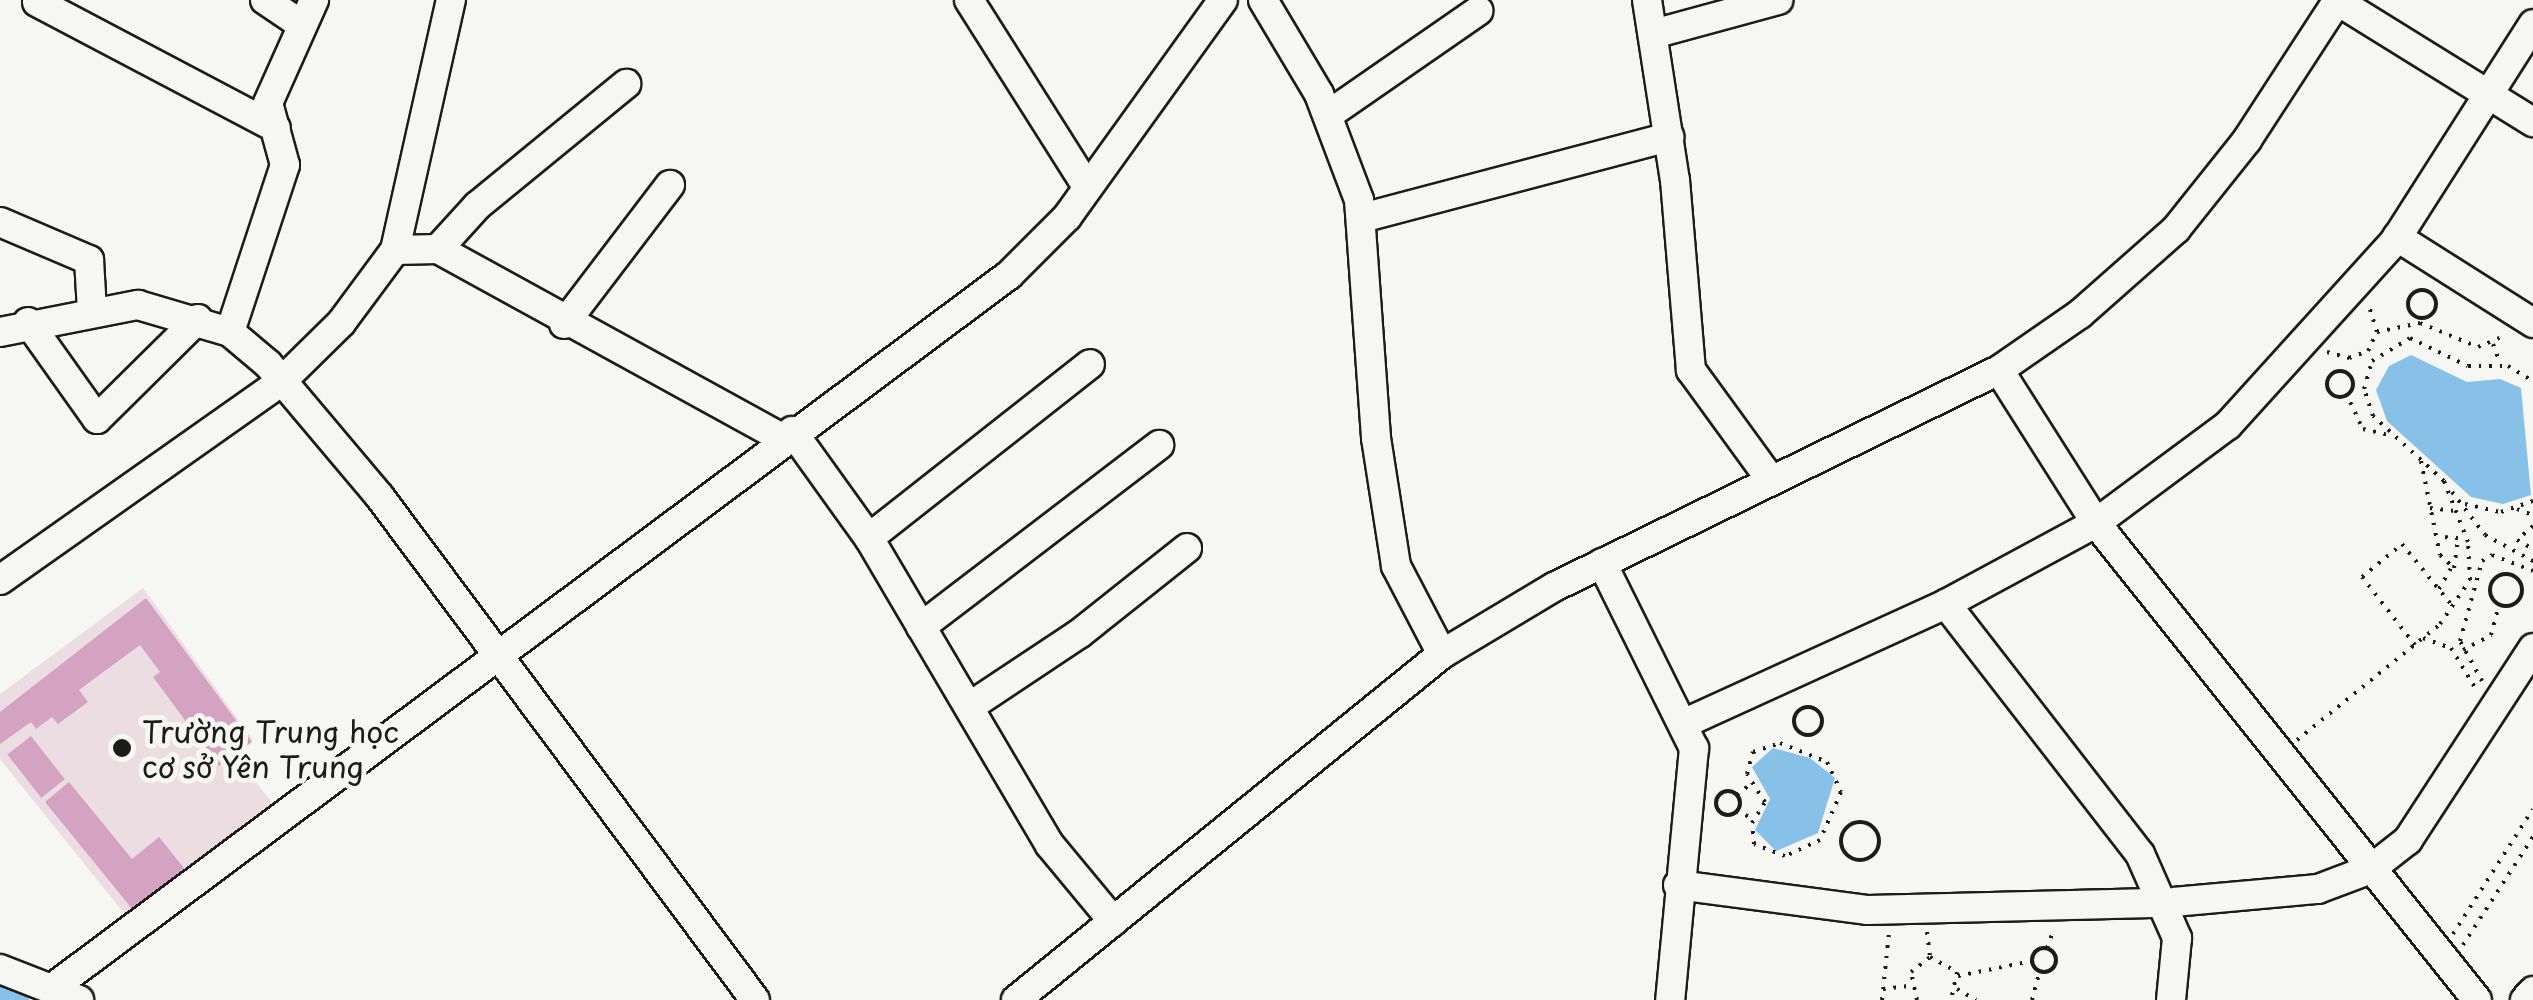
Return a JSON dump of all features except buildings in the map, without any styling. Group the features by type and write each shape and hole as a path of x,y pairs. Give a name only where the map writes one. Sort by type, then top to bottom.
{"street":[{"path":"230,332 284,174 268,103 308,13 265,0"},
{"path":"0,580 282,381 341,323 395,250 451,0"},
{"path":"969,0 1087,188"},
{"path":"0,969 67,993 494,651 1009,274 1087,188 1223,0"},
{"path":"1263,0 1328,115 1362,218 1376,438 1396,566 1442,654"},
{"path":"1647,0 1670,138 1691,370 1771,480"},
{"path":"1653,34 1778,0"},
{"path":"1016,1000 1442,654 1602,563 1999,370 2080,314 2176,229 2247,140 2337,0 2533,122"},
{"path":"36,2 276,128"},
{"path":"1328,115 1478,11"},
{"path":"1683,724 1946,604 2096,523 2228,425 2397,238 2533,24"},
{"path":"438,249 477,206 626,84"},
{"path":"1362,218 1670,138"},
{"path":"564,324 670,185"},
{"path":"0,222 89,260 92,310"},
{"path":"2397,238 2522,328"},
{"path":"395,250 438,249 564,324 787,435 869,538 1050,845 1114,921"},
{"path":"0,332 28,322 138,306 198,318 230,332 282,381 494,651 755,1000"},
{"path":"28,322 98,419 198,318"},
{"path":"869,538 1090,364"},
{"path":"1999,370 2096,523 2477,1000"},
{"path":"921,627 1159,445"},
{"path":"969,707 1080,634 1187,548"},
{"path":"1602,563 1694,748 1678,884 1670,1000"},
{"path":"1946,604 2140,854 2176,938 2171,1000"},
{"path":"1678,884 1868,910 2163,904 2318,889 2370,868 2408,840 2533,648"},
{"path":"2526,1000 2533,991"}],"path":[{"path":"2414,294 2439,301 2430,313 2412,313 2405,302 2414,294"},
{"path":"2326,352 2349,358 2370,348 2377,332 2368,303"},
{"path":"2406,322 2412,313"},
{"path":"2377,332 2406,322 2423,324 2467,346 2493,344 2522,328"},
{"path":"2423,324 2423,340"},
{"path":"2533,381 2501,364 2468,366 2423,340 2395,342 2377,355 2364,389 2388,434 2465,504 2502,548 2533,561"},
{"path":"2493,344 2501,364"},
{"path":"2370,348 2377,355"},
{"path":"2346,374 2349,358"},
{"path":"2346,374 2323,385 2346,394 2363,429 2388,434"},
{"path":"2346,374 2356,382 2346,394"},
{"path":"2420,461 2430,508 2442,538 2440,555 2452,568"},
{"path":"2297,740 2415,645 2453,606 2471,565 2449,490"},
{"path":"2518,509 2533,500"},
{"path":"2465,504 2518,509 2533,515"},
{"path":"2430,508 2455,511"},
{"path":"2524,558 2531,549 2516,540 2533,526"},
{"path":"2439,590 2452,568 2458,538 2442,538"},
{"path":"2415,645 2362,577 2402,544 2464,614"},
{"path":"2471,565 2481,566 2498,557 2502,548"},
{"path":"2498,557 2533,571"},
{"path":"2481,566 2464,614 2462,647 2484,685"},
{"path":"2499,604 2487,594 2518,566"},
{"path":"2423,638 2452,649 2491,634 2499,604 2526,583 2507,577"},
{"path":"2452,649 2478,694"},
{"path":"1800,750 1805,734 1821,724 1811,708 1794,719 1805,734"},
{"path":"1761,746 1800,750 1827,762 1840,779 1830,824 1814,845 1775,855 1754,844 1754,819 1765,802 1746,768 1761,746"},
{"path":"1752,783 1736,795 1723,792 1716,804 1721,813 1736,811 1754,819"},
{"path":"1736,795 1736,811"},
{"path":"2454,934 2533,810"},
{"path":"1830,824 1844,831 1869,825 1876,851 1849,857 1844,831"},
{"path":"2463,945 2533,837"},
{"path":"1958,976 2032,961 2048,948 2054,928"},
{"path":"1882,1000 1889,932"},
{"path":"1927,932 1930,957"},
{"path":"2032,1000 2040,971 2055,964 2048,948"},
{"path":"1917,1000 1910,986 1916,964 1930,957 1946,960 1958,976 1958,989 1952,1000"},
{"path":"2032,961 2040,971"},
{"path":"1883,989 1910,986"},
{"path":"1958,989 1976,1000"}],"shaded area":[{"name":"Trường Trung học cơ sở Yên Trung","path":"143,588 253,740 236,756 276,808 131,922 0,759 0,694"}],"water":[{"path":"2411,355 2467,382 2500,379 2521,388 2531,495 2503,504 2471,497 2387,421 2376,390 2389,366"},
{"path":"1773,748 1810,758 1835,778 1818,833 1776,851 1755,830 1770,799 1752,767"}],"waterway":[{"path":"0,994 19,1000"}],"place":[{"name":"Trường Trung học cơ sở Yên Trung","path":"122,748"}]}
